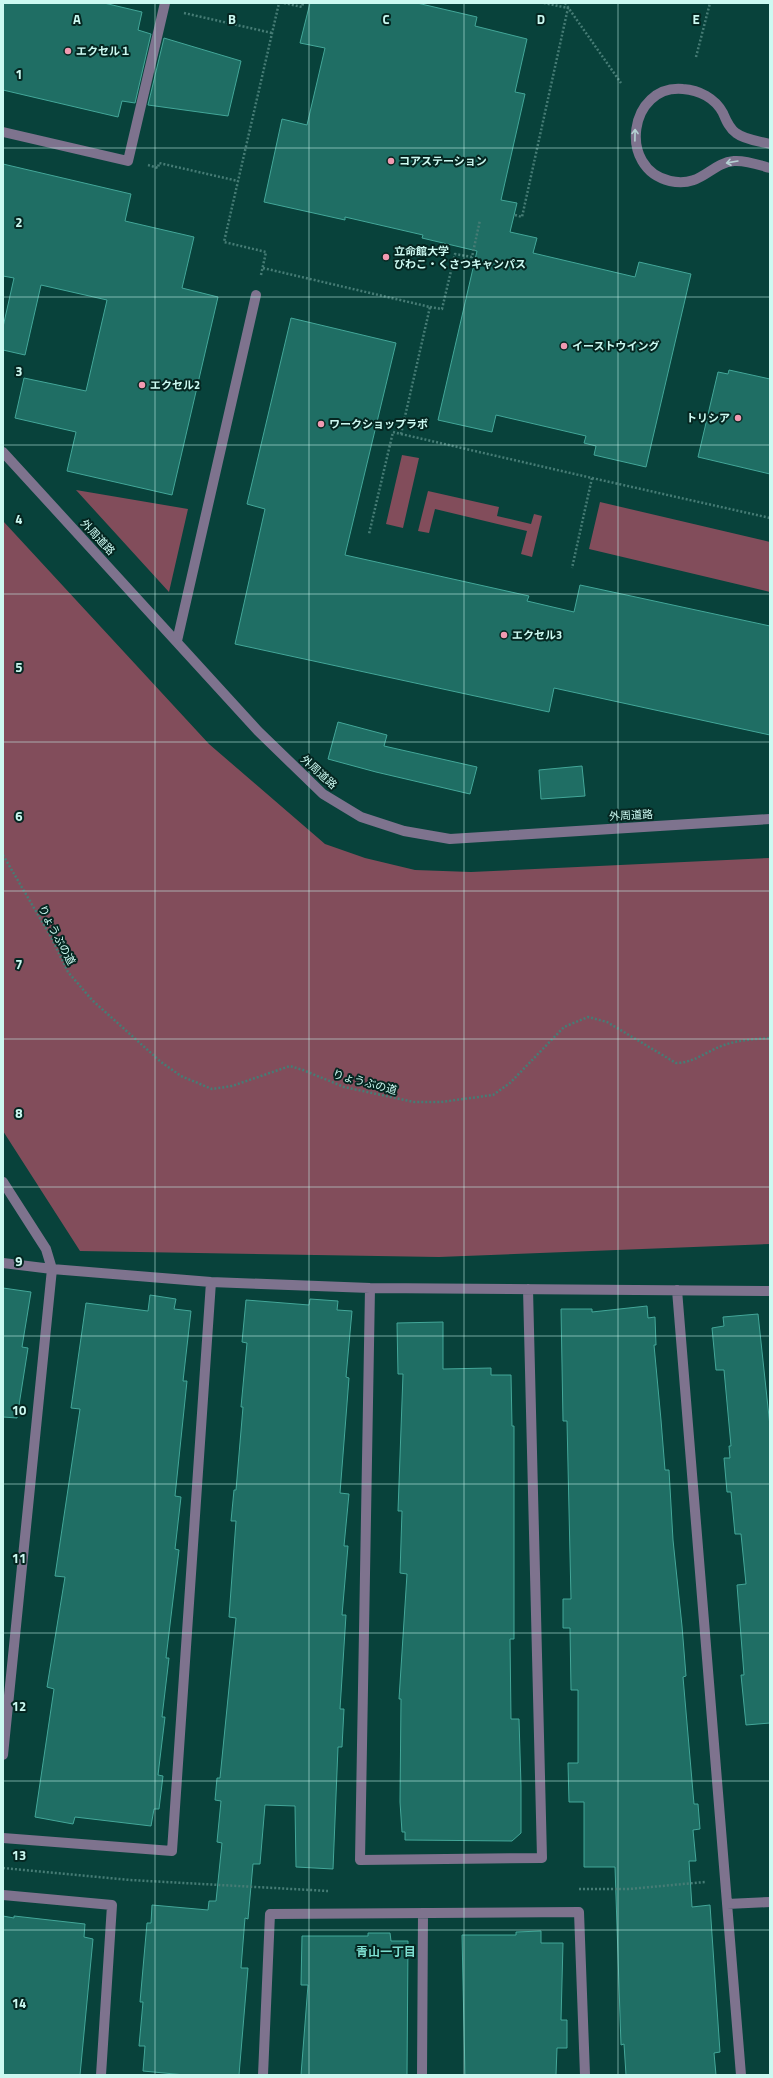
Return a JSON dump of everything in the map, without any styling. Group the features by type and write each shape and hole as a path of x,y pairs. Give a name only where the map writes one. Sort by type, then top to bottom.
{"street":[{"path":"3,132 128,161 165,3"},
{"path":"770,144 743,138 736,134 731,128 722,110 714,101 704,94 681,88 669,90 648,102 636,124 636,148 641,159 658,176 669,181 681,183 693,181 704,177 723,164 734,161 745,161 770,168"},
{"path":"177,641 256,295"},
{"name":"外周道路","path":"3,452 258,731 323,794 361,817 404,831 450,839 770,819"},
{"path":"3,1182 46,1249 52,1269 3,1754"},
{"path":"3,1263 52,1269 211,1282 370,1288 770,1292"},
{"path":"3,1838 172,1850 211,1282"},
{"path":"370,1288 360,1860 542,1858 528,1289"},
{"path":"677,1290 741,2075"},
{"path":"3,1895 112,1905 101,2075"},
{"path":"727,1904 770,1902"},
{"path":"263,2075 270,1914 579,1912 585,2075"},
{"path":"422,2075 423,1913"}],"path":[{"path":"256,295 266,252 224,242 279,3"},
{"path":"284,3 302,7 303,3"},
{"path":"544,3 568,8"},
{"path":"565,3 621,83"},
{"path":"696,57 710,3"},
{"path":"515,215 522,217 568,8"},
{"path":"186,14 272,33"},
{"path":"128,161 158,168 159,163 238,181"},
{"path":"263,268 442,309 455,254 472,257 480,220"},
{"path":"401,434 430,307"},
{"path":"369,534 393,432 770,518"},
{"path":"572,568 592,478"},
{"name":"りょうぶの道","path":"3,855 50,937 68,972 92,1000 161,1062 181,1076 212,1089 232,1086 290,1066 344,1087 414,1102 441,1102 493,1095 510,1083 564,1026 588,1017 607,1022 676,1063 687,1063 724,1045 747,1040 770,1038"},
{"path":"3,1868 130,1880 336,1891"},
{"path":"577,1889 629,1889 726,1880"}],"shaded area":[{"path":"402,455 419,458 403,528 386,524"},
{"path":"76,490 188,509 169,592"},
{"path":"428,491 499,507 497,516 531,524 534,514 542,516 532,557 521,554 527,531 435,509 429,533 418,531"},
{"path":"600,502 770,542 770,592 589,549"},
{"path":"3,521 209,744 325,844 365,858 415,870 471,872 770,858 770,1244 439,1257 80,1251 3,1131"}],"building":[{"name":"エクセル１","path":"3,3 104,3 142,12 138,30 151,34 135,103 122,101 118,117 3,90"},
{"path":"310,3 417,3 477,17 475,26 527,39 515,92 525,94 501,200 517,203 510,232 537,238 533,253 635,277 639,262 691,274 646,467 594,455 596,446 584,443 586,436 496,415 492,432 438,420 477,251 422,238 423,235 345,217 345,220 264,202 282,119 307,125 325,48 300,43"},
{"path":"164,38 241,61 228,116 148,105"},
{"name":"エクセル2","path":"3,164 131,194 125,221 194,237 182,288 218,297 172,495 67,471 76,432 15,418 24,378 86,391 107,300 41,285 25,355 3,350 3,327 14,278 3,276"},
{"name":"エクセル3","path":"291,318 396,343 345,555 529,596 527,601 574,612 580,585 770,626 770,735 554,688 549,712 235,644 265,509 247,504"},
{"name":"トリシア","path":"729,370 770,379 770,474 698,457 718,372 728,374"},
{"path":"338,722 387,735 384,746 477,767 470,794 328,759"},
{"path":"582,766 585,796 541,799 539,770"},
{"path":"3,1288 31,1292 22,1347 28,1348 17,1418 3,1417"},
{"path":"150,1295 176,1299 174,1309 191,1311 183,1381 187,1381 175,1496 181,1497 175,1549 179,1550 166,1658 169,1658 162,1717 165,1717 158,1775 163,1776 159,1809 154,1809 151,1826 75,1817 73,1824 35,1817 54,1689 47,1687 65,1577 55,1576 80,1409 71,1408 86,1303 148,1311"},
{"path":"310,1299 338,1301 337,1310 352,1311 346,1377 349,1378 340,1493 349,1494 344,1546 348,1546 342,1615 346,1615 340,1709 344,1709 342,1747 338,1747 333,1869 296,1867 295,1806 265,1805 260,1864 253,1864 248,1919 245,1918 241,1968 248,1968 239,2075 185,2075 143,2071 145,2046 139,2046 143,2002 140,2002 147,1923 151,1923 152,1905 208,1910 209,1901 216,1901 222,1843 217,1842 221,1801 215,1800 217,1778 220,1778 236,1618 229,1617 236,1521 231,1521 234,1490 236,1490 243,1407 241,1407 247,1343 242,1342 246,1300 309,1305"},
{"path":"647,1306 648,1318 655,1317 656,1345 654,1345 665,1470 669,1470 673,1540 686,1676 683,1677 694,1804 698,1804 700,1829 693,1830 696,1861 689,1861 692,1907 710,1905 720,2052 714,2053 716,2075 626,2075 624,2044 621,2045 615,1867 584,1867 584,1802 569,1802 568,1763 578,1763 578,1690 571,1690 570,1628 563,1628 563,1599 571,1599 567,1421 563,1421 561,1309 592,1309 592,1312"},
{"path":"758,1314 770,1426 770,1723 746,1725 741,1675 744,1675 737,1585 746,1584 741,1534 735,1534 731,1492 727,1492 724,1458 730,1458 729,1446 731,1446 724,1370 716,1370 712,1328 724,1326 723,1317"},
{"path":"443,1322 443,1369 491,1368 491,1375 511,1375 512,1426 514,1426 514,1639 510,1639 511,1719 519,1719 521,1786 521,1833 512,1841 405,1840 405,1832 402,1832 400,1802 401,1699 399,1699 407,1574 400,1573 402,1511 398,1511 403,1374 398,1374 397,1323"},
{"path":"3,1916 85,1924 84,1937 93,1939 80,2075 3,2075"},
{"path":"541,1931 541,1943 563,1943 561,2020 567,2020 567,2048 557,2048 556,2075 465,2075 462,1935 516,1935 516,1932"},
{"path":"368,1933 390,1933 391,1941 408,1941 407,2075 301,2075 308,1985 301,1985 302,1936 368,1936"}],"place":[{"name":"エクセル１","path":"68,51"},
{"name":"コアステーション","path":"391,161"},
{"name":"立命館大学 びわこ・くさつキャンパス","path":"386,257"},
{"name":"イーストウイング","path":"564,346"},
{"name":"エクセル2","path":"142,385"},
{"name":"トリシア","path":"738,418"},
{"name":"ワークショップラボ","path":"321,424"},
{"name":"エクセル3","path":"504,635"}],"district":[{"name":"青山一丁目","path":"386,1952"}]}
